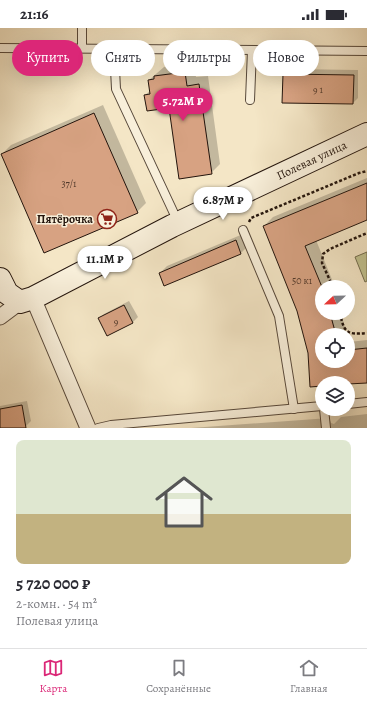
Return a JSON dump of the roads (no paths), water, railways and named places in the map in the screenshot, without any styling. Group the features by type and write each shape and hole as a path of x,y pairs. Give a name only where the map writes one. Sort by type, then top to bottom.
{"street":[{"name":"Полевая улица","path":"26,300 179,223 367,134"},
{"path":"0,280 7,293 26,300 88,428"},
{"path":"0,317 26,300"}],"lane":[{"path":"82,28 82,40"},
{"path":"0,48 12,48"},
{"path":"155,49 367,51"},
{"path":"250,100 252,50"},
{"path":"115,76 116,89 179,223"},
{"path":"243,230 279,316 294,409"},
{"path":"355,403 367,402"},
{"path":"98,428 111,425 315,407"},
{"path":"325,416 326,428"}],"place":[{"name":"Пятёрочка","path":"107,219"}]}
